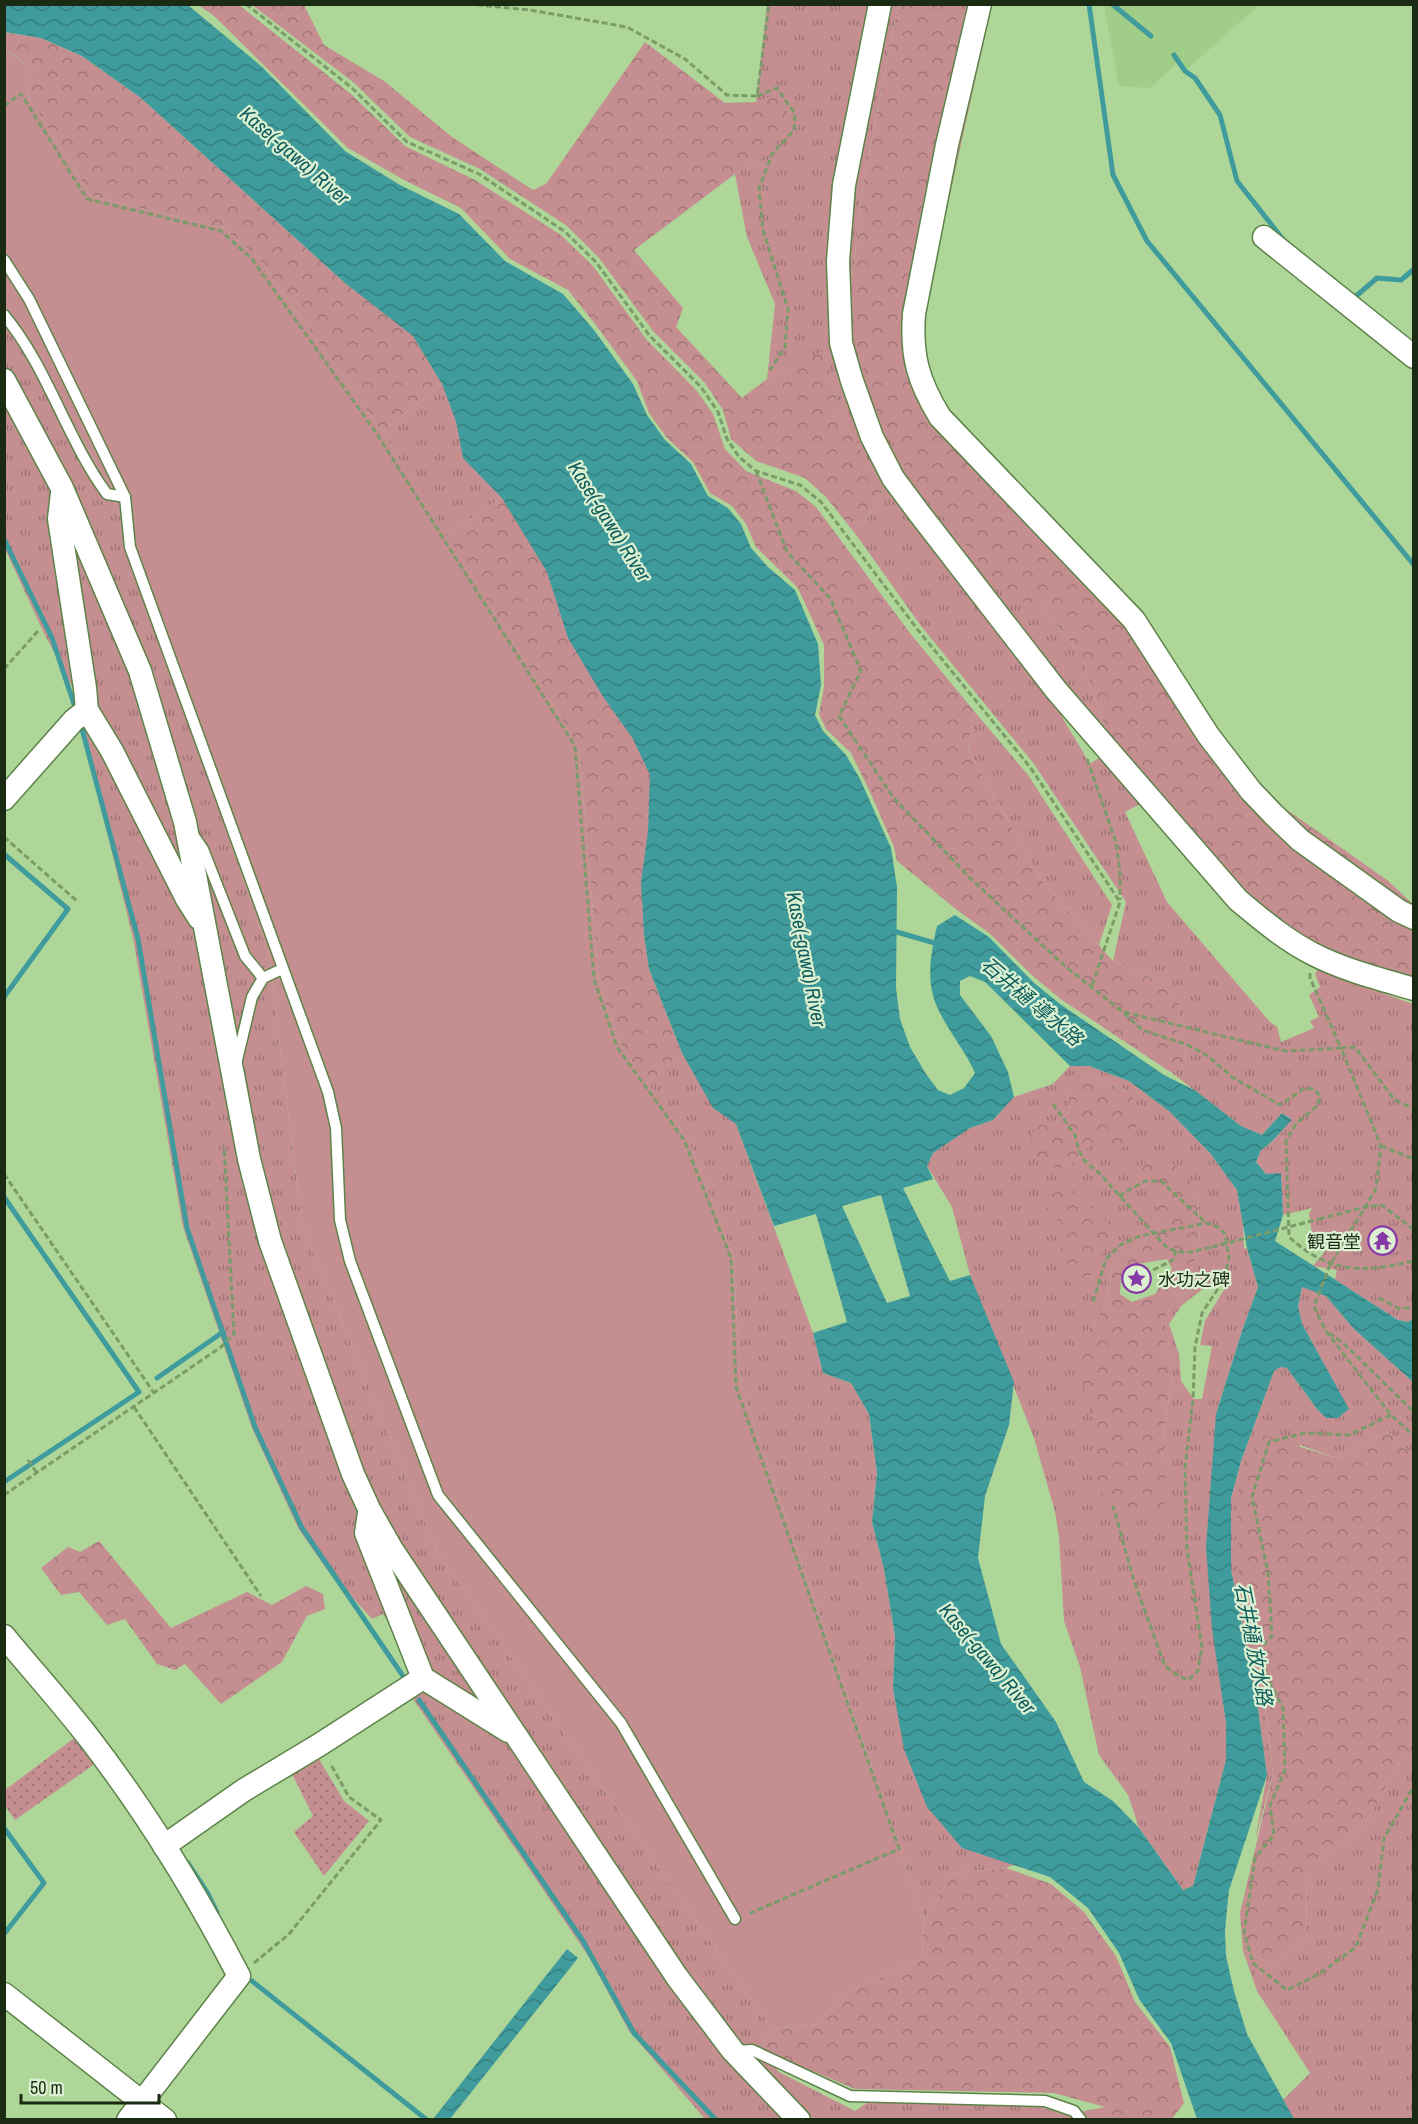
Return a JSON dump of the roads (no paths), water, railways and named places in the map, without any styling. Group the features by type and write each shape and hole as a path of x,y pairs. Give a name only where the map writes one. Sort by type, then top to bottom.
{"street":[{"path":"880,4 844,185 838,261 841,343 872,437 893,478 1056,690 1238,900 1272,928 1312,954 1353,971 1413,989"},
{"path":"980,4 947,145 914,314 912,336 915,359 919,379 927,396 940,417 1134,620 1208,735 1251,791 1300,840 1409,908"},
{"path":"1264,237 1413,357"},
{"path":"4,380 62,488 140,671 185,822 249,1159 270,1240 353,1474 391,1548 514,1736 677,1977 733,2051 799,2120"},
{"path":"62,488 59,519 87,710 112,751 187,899 207,931"},
{"path":"4,799 74,720 87,710"},
{"path":"370,1511 366,1533 423,1678 514,1736"},
{"path":"4,1636 88,1738 164,1846 213,1926 240,1976 128,2120"},
{"path":"164,1846 244,1790 320,1745 423,1678"},
{"path":"4,1994 165,2120"}],"lane":[{"path":"4,260 29,299 125,497 130,547 328,1092 336,1128 340,1220 350,1261 438,1495 621,1723 735,1919"},
{"path":"4,315 21,335 91,472 107,494 125,497"},
{"path":"185,822 203,849 245,956 263,978"},
{"path":"233,1075 252,997 263,978 282,969"},
{"path":"733,2051 752,2050 850,2096 1045,2101 1074,2110 1081,2120"}],"water":[{"path":"4,5 188,5 261,66 345,151 400,185 459,214 505,261 563,294 594,330 633,384 647,415 665,440 691,464 708,496 728,508 741,524 751,548 768,567 795,590 818,644 821,685 815,715 823,731 846,755 860,779 891,848 897,887 896,988 900,1019 910,1047 938,1090 950,1095 964,1088 975,1073 942,1017 934,999 930,978 931,957 937,926 955,915 989,937 1033,982 1060,1004 1164,1075 1196,1091 1241,1126 1262,1135 1282,1113 1292,1120 1261,1150 1256,1162 1266,1174 1281,1173 1283,1215 1275,1241 1398,1320 1408,1322 1413,1319 1413,1382 1353,1328 1326,1296 1302,1287 1298,1306 1302,1324 1349,1409 1338,1418 1326,1418 1287,1368 1280,1367 1274,1371 1241,1461 1231,1498 1231,1569 1257,1702 1267,1775 1229,1890 1225,1930 1226,1956 1247,2034 1294,2119 1197,2119 1171,2043 1139,1999 1119,1953 1088,1908 1050,1877 962,1848 927,1807 904,1749 893,1689 895,1636 884,1569 872,1522 877,1473 869,1414 851,1383 823,1373 813,1333 847,1322 816,1214 774,1226 736,1124 713,1108 682,1053 649,969 644,935 641,882 648,831 650,775 633,739 602,695 568,638 547,572 502,498 463,458 456,421 442,384 413,336 345,283 141,98 82,56 41,38 5,32","holes":["970,976 985,982 1070,1066 1089,1066 1129,1081 1169,1111 1210,1153 1237,1190 1247,1248 1258,1287 1216,1414 1206,1547 1212,1629 1226,1723 1226,1760 1193,1886 1183,1890 1139,1828 1113,1801 1084,1782 1056,1722 1001,1644 978,1558 985,1496 1009,1425 1014,1382 970,1275 950,1281 903,1188 933,1179 927,1166 933,1153 970,1128 993,1120 1014,1097 1008,1072 991,1036 960,995 960,981","881,1195 910,1296 887,1303 842,1206"]},
{"path":"567,1949 578,1958 450,2119 433,2119"}],"waterway":[{"path":"1089,4 1113,175 1147,241 1414,565"},
{"path":"1112,4 1151,36"},
{"path":"1174,55 1185,71 1195,78 1220,115 1237,181 1282,238"},
{"path":"1352,295 1355,297 1377,278 1401,280 1414,269"},
{"path":"4,539 52,638 74,704"},
{"path":"82,729 138,939 187,1228 255,1427 302,1528 403,1676"},
{"path":"4,854 68,909 4,997"},
{"path":"890,930 938,944"},
{"path":"4,1197 139,1392 4,1482"},
{"path":"157,1378 223,1332"},
{"path":"419,1700 583,1941 634,2033 716,2120"},
{"path":"4,1828 44,1883 4,1934"},
{"path":"188,1863 217,1912"},
{"path":"252,1981 427,2120"}],"place":[{"name":"観音堂","path":"1382,1241"},
{"name":"水功之碑","path":"1137,1279"}],"water label":[{"name":"Kase(-gawa) River","path":"295,155"},
{"name":"Kase(-gawa) River","path":"610,521"},
{"name":"Kase(-gawa) River","path":"807,959"},
{"name":"石井樋 導水路","path":"1032,1001"},
{"name":"石井樋 放水路","path":"1254,1644"},
{"name":"Kase(-gawa) River","path":"988,1658"}]}
